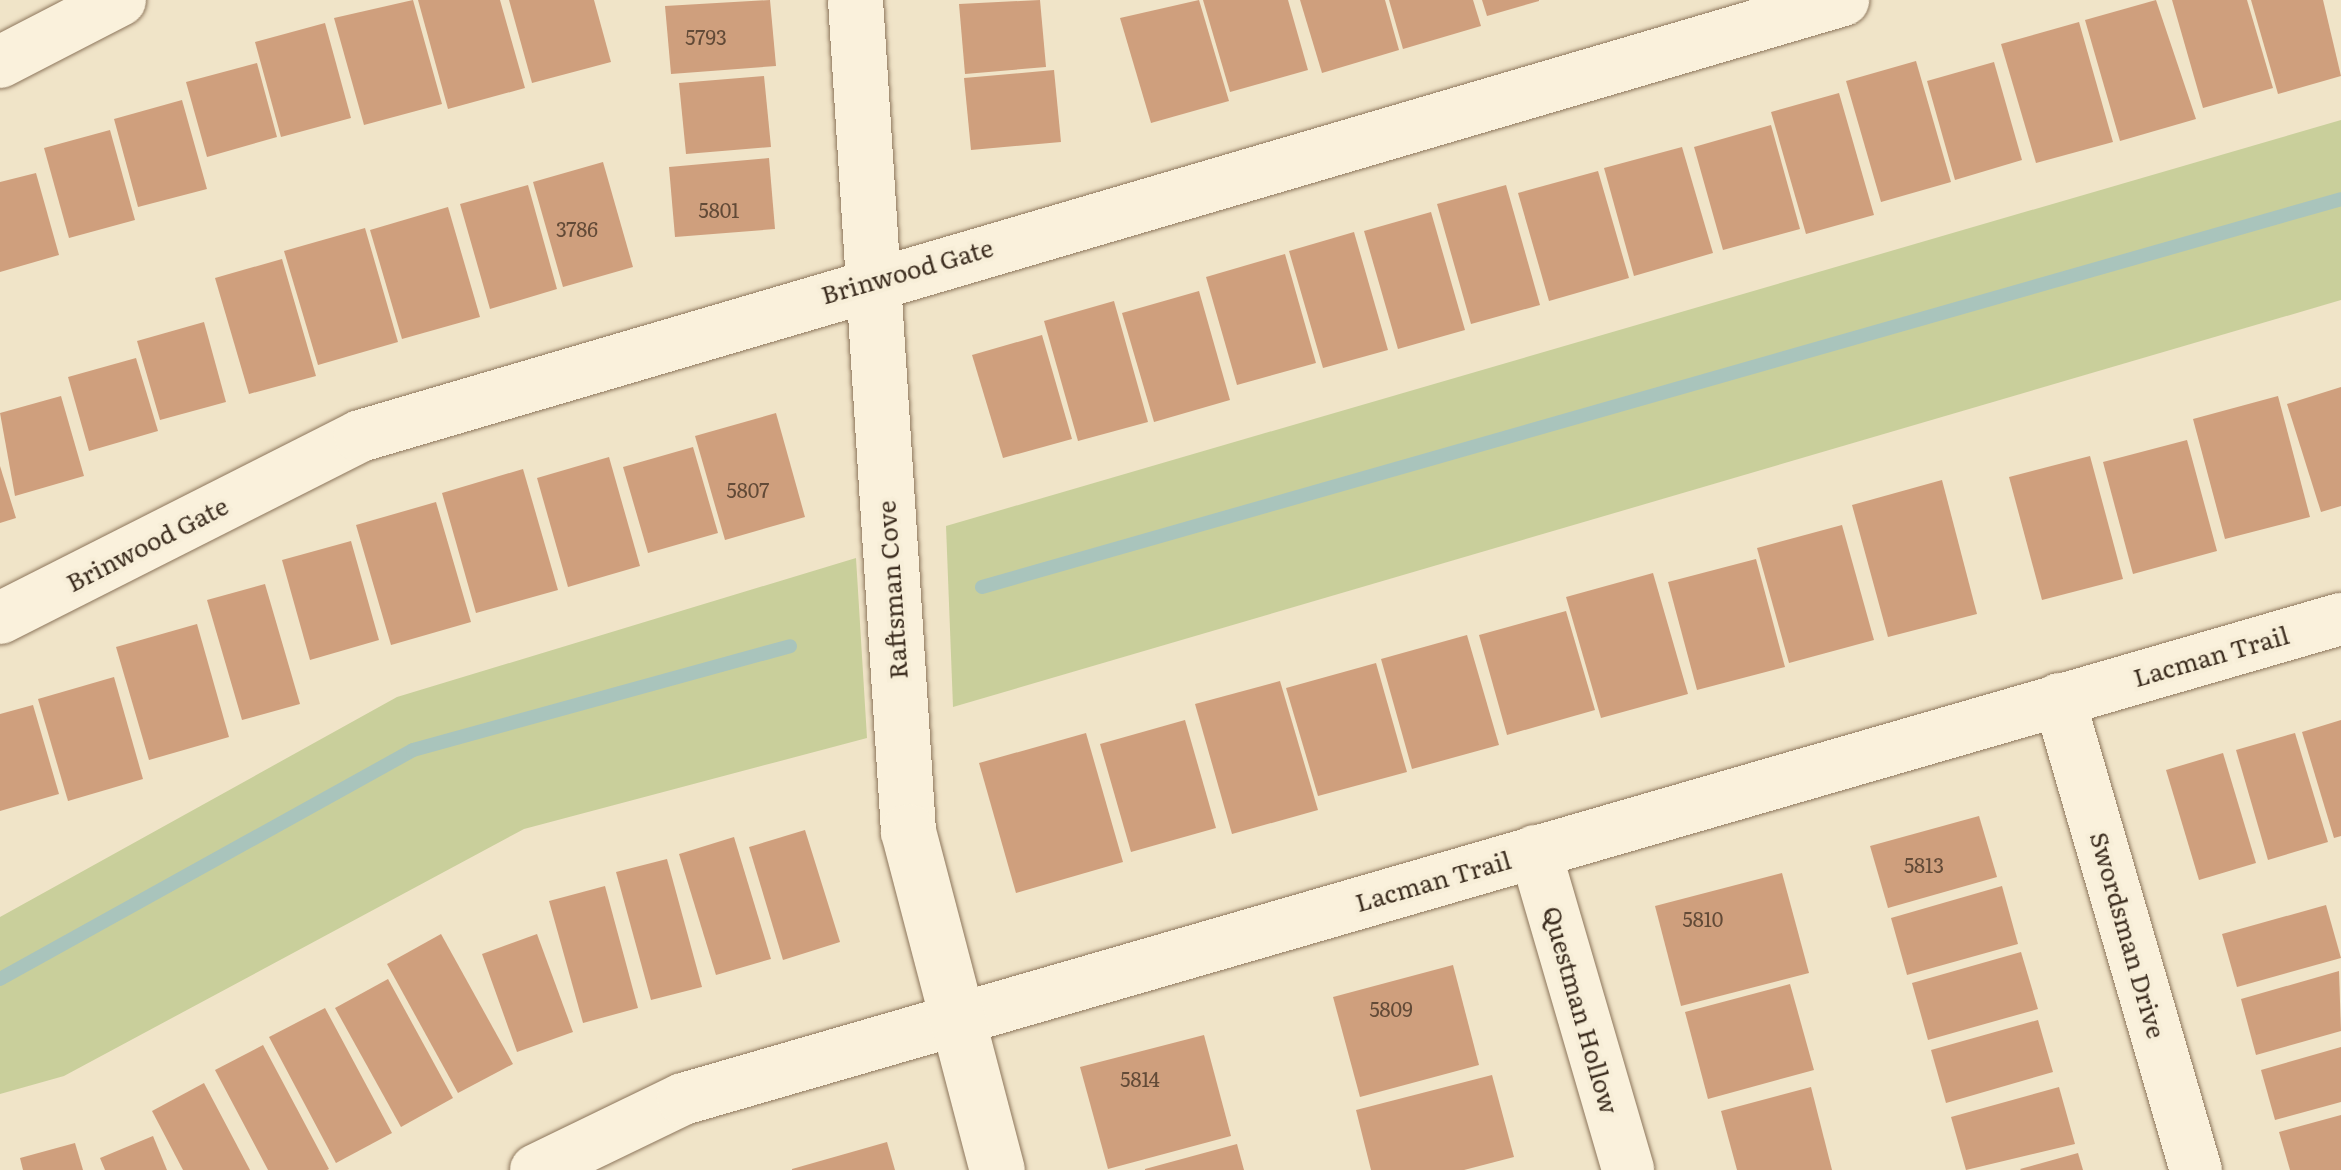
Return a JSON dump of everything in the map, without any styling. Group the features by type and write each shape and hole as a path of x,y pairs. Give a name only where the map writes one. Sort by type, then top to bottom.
{"street":[{"path":"0,62 120,0"},
{"name":"Raftsman Cove","path":"855,0 877,280 908,831 954,1022 997,1170"},
{"name":"Brinwood Gate","path":"0,618 360,436 877,280 1843,0"},
{"name":"Lacman Trail","path":"536,1170 683,1099 2341,619"},
{"name":"Swordsman Drive","path":"2059,699 2196,1170"},
{"name":"Questman Hollow","path":"1535,851 1628,1170"}],"green space":[{"path":"2341,120 2341,300 953,707 946,526"},
{"path":"856,558 867,738 524,829 64,1076 0,1094 0,917 397,697"}],"building":[{"path":"413,0 442,104 364,125 334,18"},
{"path":"418,0 500,0 525,88 448,109"},
{"path":"509,0 594,0 611,62 532,83"},
{"path":"770,0 776,66 671,74 665,6"},
{"path":"1040,0 1046,67 965,74 959,4"},
{"path":"1199,0 1229,101 1151,123 1120,18"},
{"path":"1203,0 1288,0 1308,70 1230,92"},
{"path":"1300,0 1385,0 1399,50 1322,73"},
{"path":"1389,0 1473,0 1481,26 1403,49"},
{"path":"1482,0 1539,0 1539,1 1487,16"},
{"path":"2156,0 2196,119 2120,141 2085,20"},
{"path":"2172,0 2247,0 2273,88 2203,108"},
{"path":"2251,0 2323,0 2341,76 2278,94"},
{"path":"2079,22 2113,142 2036,163 2001,44"},
{"path":"325,23 351,118 281,137 255,42"},
{"path":"1916,61 1951,182 1881,202 1846,81"},
{"path":"1994,62 2022,160 1955,180 1927,81"},
{"path":"257,63 277,137 207,157 186,82"},
{"path":"1054,70 1061,142 971,150 964,78"},
{"path":"764,76 771,147 686,154 679,83"},
{"path":"1839,93 1874,215 1806,234 1771,112"},
{"path":"182,100 207,189 138,207 114,119"},
{"path":"1771,125 1800,229 1723,250 1694,147"},
{"path":"110,130 135,220 69,238 44,148"},
{"path":"1682,147 1713,253 1634,276 1604,168"},
{"path":"769,158 775,229 675,237 669,167"},
{"path":"603,162 633,267 563,287 533,182"},
{"path":"1598,171 1629,278 1549,301 1518,193"},
{"path":"36,173 59,255 0,272 0,182"},
{"path":"528,185 557,289 490,309 460,204"},
{"path":"1506,185 1540,305 1471,324 1437,204"},
{"path":"448,207 480,317 402,339 370,230"},
{"path":"1431,212 1465,330 1398,349 1364,231"},
{"path":"365,228 398,342 318,365 284,251"},
{"path":"1354,232 1388,350 1323,368 1289,251"},
{"path":"1285,254 1316,363 1237,385 1206,277"},
{"path":"282,259 316,376 249,394 215,278"},
{"path":"1199,291 1230,400 1154,422 1122,313"},
{"path":"1114,301 1148,422 1078,441 1044,321"},
{"path":"204,322 226,402 160,420 137,341"},
{"path":"1042,335 1072,439 1003,458 972,355"},
{"path":"136,358 158,431 89,451 68,377"},
{"path":"2341,387 2341,506 2321,512 2287,404"},
{"path":"61,396 84,476 15,496 0,413"},
{"path":"2278,396 2310,517 2225,539 2193,419"},
{"path":"776,413 805,517 725,540 695,436"},
{"path":"2187,440 2217,551 2133,574 2103,462"},
{"path":"693,447 718,533 648,553 623,467"},
{"path":"2090,456 2123,579 2042,600 2009,477"},
{"path":"609,457 640,566 568,587 537,478"},
{"path":"0,466 16,518 0,523"},
{"path":"523,469 558,590 476,613 442,493"},
{"path":"1942,480 1977,614 1888,637 1852,505"},
{"path":"436,502 471,622 391,645 356,525"},
{"path":"1842,525 1874,640 1789,663 1757,548"},
{"path":"351,541 379,640 310,660 282,560"},
{"path":"1756,559 1785,667 1697,690 1668,582"},
{"path":"1653,573 1688,694 1601,718 1566,597"},
{"path":"265,584 300,704 242,720 207,600"},
{"path":"1566,611 1595,710 1507,735 1479,635"},
{"path":"197,624 229,737 149,760 116,647"},
{"path":"1467,635 1499,745 1412,769 1381,659"},
{"path":"1376,663 1407,772 1318,796 1286,688"},
{"path":"114,677 143,779 68,801 38,699"},
{"path":"1280,681 1318,810 1232,834 1195,704"},
{"path":"33,705 59,794 0,811 0,714"},
{"path":"1185,720 1216,828 1131,852 1100,744"},
{"path":"2341,720 2341,836 2334,838 2302,732"},
{"path":"1086,733 1123,862 1016,893 979,763"},
{"path":"2295,733 2328,842 2268,860 2236,750"},
{"path":"2223,753 2256,863 2199,880 2166,770"},
{"path":"1979,816 1997,877 1888,908 1870,846"},
{"path":"805,830 840,942 783,960 749,847"},
{"path":"734,837 771,959 716,975 679,854"},
{"path":"667,859 702,987 651,1000 616,872"},
{"path":"1782,873 1809,973 1681,1006 1655,906"},
{"path":"605,886 638,1008 583,1023 549,901"},
{"path":"2002,886 2018,944 1907,975 1891,918"},
{"path":"2326,905 2341,958 2237,987 2222,934"},
{"path":"441,934 513,1064 458,1093 387,964"},
{"path":"537,934 573,1032 517,1052 482,954"},
{"path":"2021,952 2038,1009 1928,1040 1912,983"},
{"path":"1453,965 1479,1065 1360,1097 1333,997"},
{"path":"2339,971 2341,1031 2256,1055 2241,999"},
{"path":"388,979 453,1098 401,1127 335,1008"},
{"path":"1790,984 1814,1070 1708,1099 1685,1012"},
{"path":"325,1008 392,1133 336,1163 269,1037"},
{"path":"2038,1020 2053,1072 1946,1103 1931,1050"},
{"path":"1204,1035 1231,1136 1108,1169 1080,1067"},
{"path":"263,1045 329,1169 268,1170 215,1070"},
{"path":"2341,1047 2341,1102 2275,1120 2261,1070"},
{"path":"1492,1075 1514,1157 1464,1170 1371,1170 1356,1110"},
{"path":"204,1083 250,1170 183,1170 152,1111"},
{"path":"1811,1087 1832,1170 1737,1170 1721,1111"},
{"path":"2059,1087 2075,1144 1966,1170 1951,1117"},
{"path":"2341,1115 2341,1170 2290,1170 2279,1132"},
{"path":"153,1136 167,1170 105,1170 100,1158"},
{"path":"887,1142 895,1170 792,1170 792,1169"},
{"path":"75,1143 83,1170 23,1170 20,1158"},
{"path":"1237,1144 1244,1170 1145,1170 1145,1169"},
{"path":"2078,1153 2083,1170 2020,1169"}],"waterway":[{"path":"982,587 2341,199"},
{"path":"0,979 413,750 790,646"}]}
